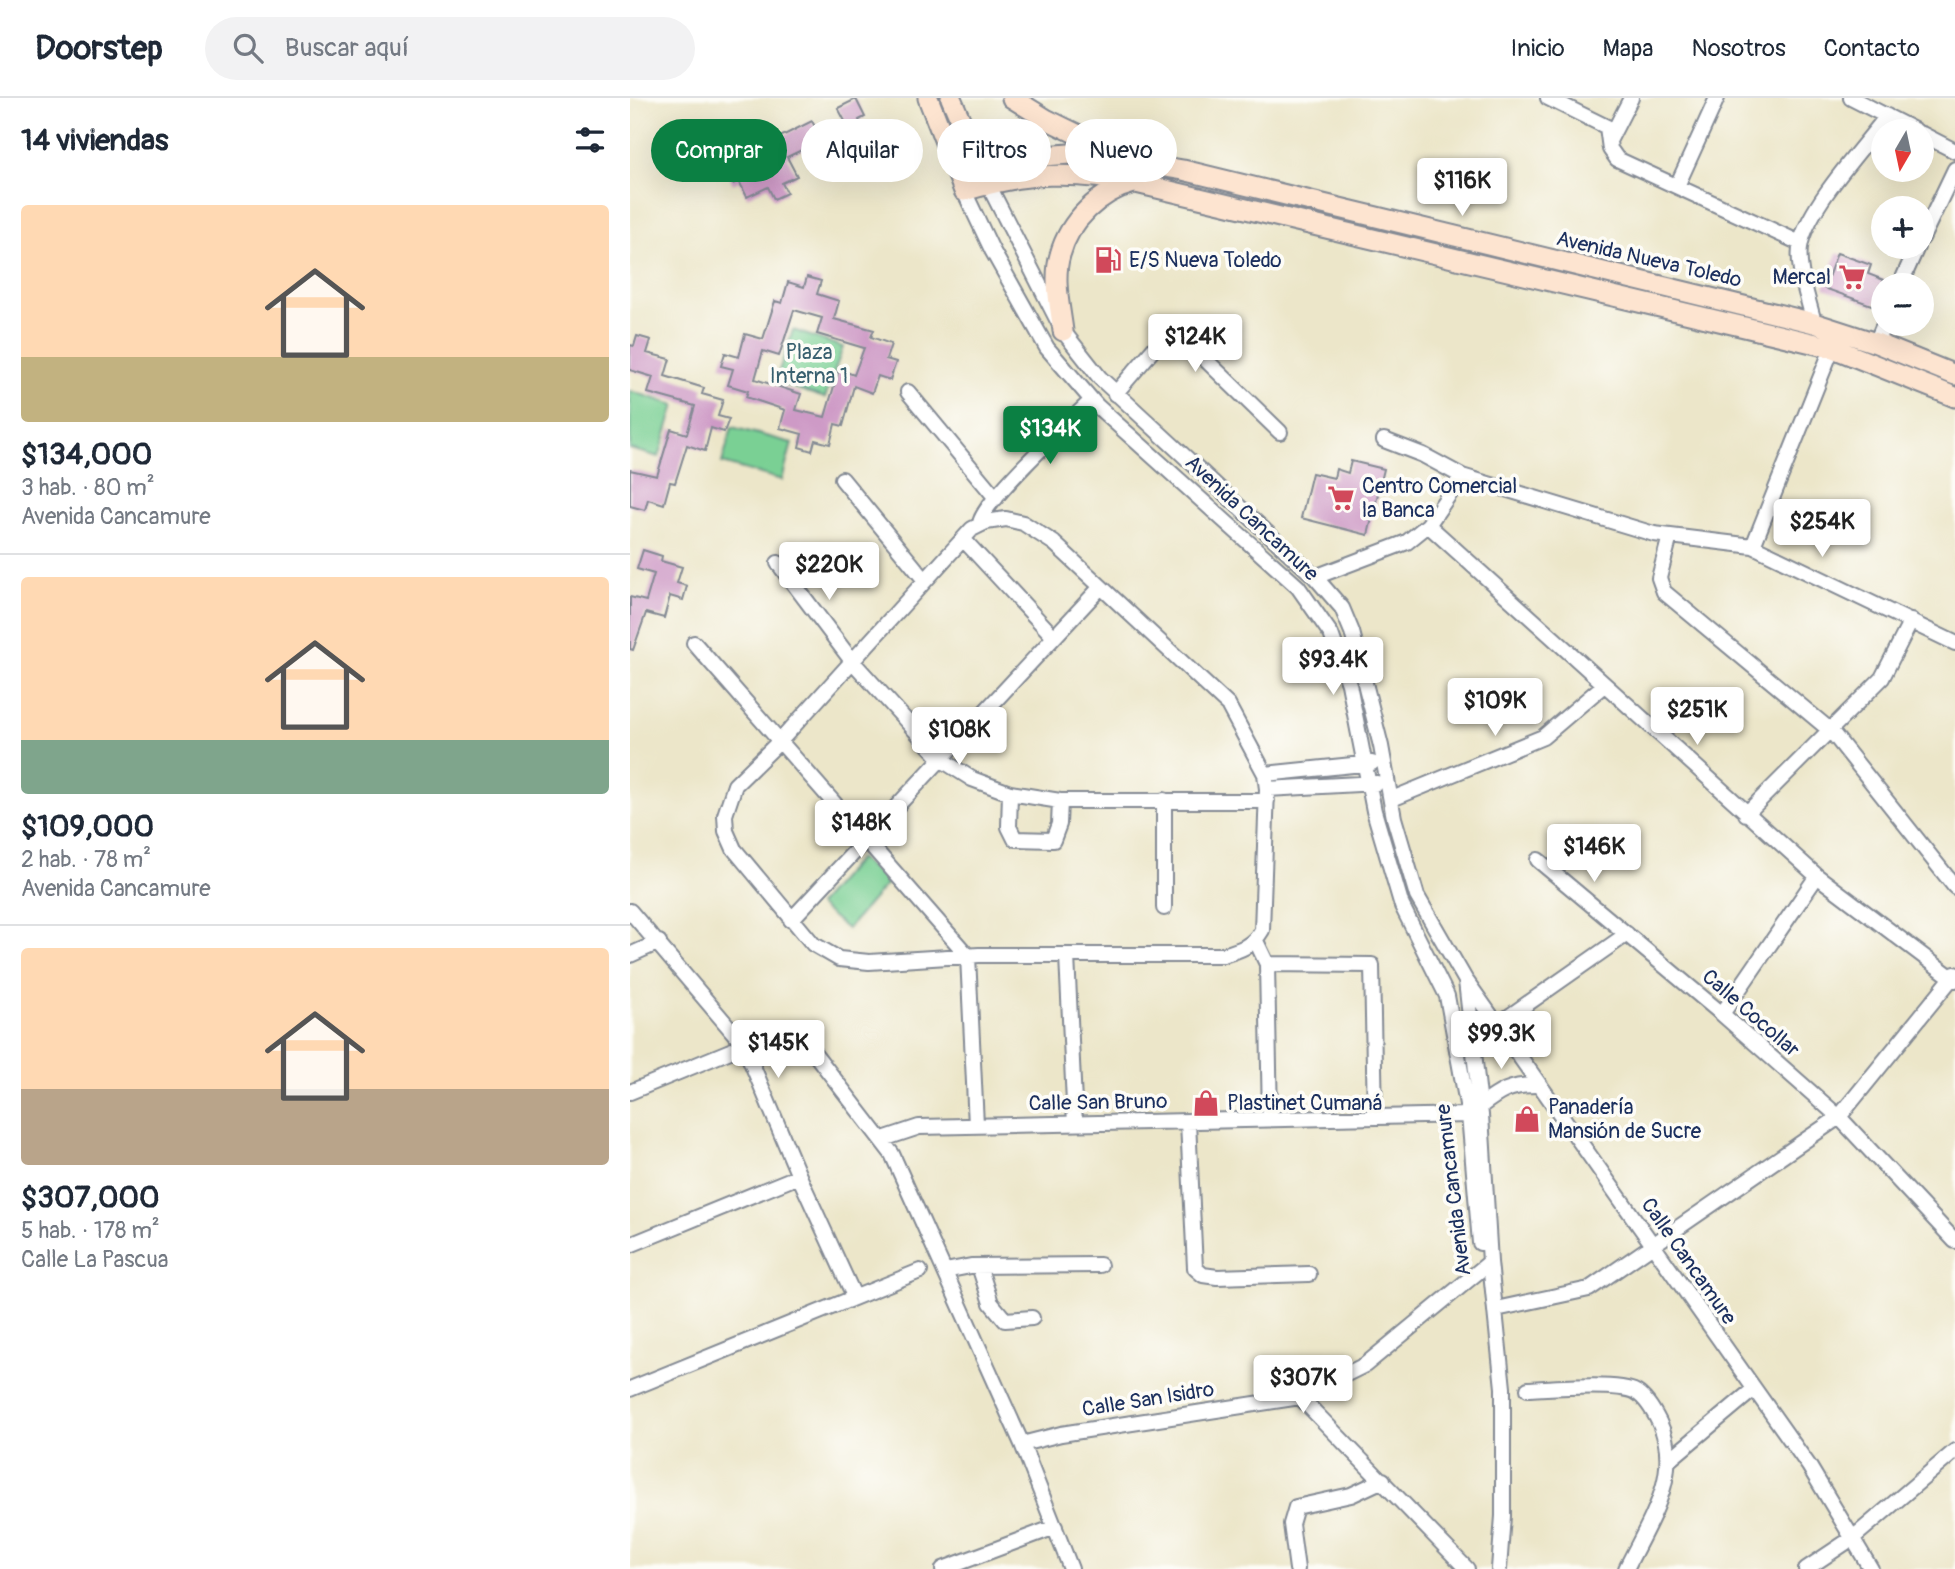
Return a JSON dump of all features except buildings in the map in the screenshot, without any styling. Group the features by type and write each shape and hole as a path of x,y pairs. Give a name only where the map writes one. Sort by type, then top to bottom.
{"main road":[{"name":"Avenida Cancamure","path":"928,98 937,121"},
{"name":"Avenida Cancamure","path":"951,98 960,119"},
{"path":"1012,98 1065,129"},
{"name":"Avenida Nueva Toledo","path":"1177,169 1814,323 1836,339 1955,397"},
{"name":"Avenida Nueva Toledo","path":"1051,175 1085,174 1136,183 1836,339 1876,343 1955,375"},
{"name":"Avenida Cancamure","path":"961,182 964,191"},
{"name":"Avenida Nueva Toledo","path":"964,191 975,182"},
{"path":"1063,331 1057,282 1059,256 1067,239 1093,204 1114,188 1136,183"}],"street":[{"path":"1548,98 1607,127 1609,141 1617,159 1800,243"},
{"path":"1609,141 1631,98"},
{"path":"1677,186 1717,98"},
{"path":"1851,98 1891,119"},
{"path":"1814,323 1802,269 1800,243 1823,200 1887,117"},
{"path":"1934,140 1955,151"},
{"path":"1934,213 1955,169"},
{"name":"Avenida Cancamure","path":"988,182 1063,331 1115,394 1315,577 1342,608 1352,632 1384,761 1394,818 1416,896 1466,981 1486,1265 1496,1309 1503,1413 1503,1516 1499,1569"},
{"name":"Avenida Cancamure","path":"964,191 992,250 1047,348 1092,400 1297,587 1331,634 1349,684 1368,785 1402,906 1447,996 1475,1111"},
{"path":"1115,394 1170,330 1175,330 1280,432"},
{"path":"1876,343 1879,336"},
{"path":"1753,546 1836,339"},
{"path":"908,392 996,498"},
{"path":"980,524 981,515 996,498 1092,400"},
{"path":"1384,440 1423,455 1461,476 1671,537 1753,546 1955,643"},
{"path":"1315,577 1407,542 1428,525 1461,476"},
{"path":"842,479 924,579"},
{"path":"1006,519 1023,523 1054,543 1100,589 1228,705 1266,788 1262,930 1256,940 1241,950 1223,955 968,956 869,962 839,959 813,944 734,849 726,831 725,815 735,785 781,740 963,539 980,524 1006,519"},
{"path":"1428,525 1817,876 1954,977 1839,1117 1651,1244 1590,1289 1496,1309"},
{"path":"1671,537 1659,578 1664,592 1831,731 1955,887"},
{"path":"963,539 1054,637"},
{"path":"778,563 852,661 942,760 972,779 1010,793 1060,801 1164,800 1266,788 1368,785 1388,781"},
{"path":"791,919 1100,589"},
{"path":"1746,814 1882,678 1911,621"},
{"path":"694,643 968,956 976,1125"},
{"path":"1392,799 1543,737 1604,685"},
{"path":"1266,788 1330,766 1384,761"},
{"path":"1330,766 1332,785"},
{"path":"1010,793 1009,827 1015,839 1053,840 1059,824 1060,801"},
{"path":"1164,800 1164,908"},
{"name":"Calle Cocollar","path":"1538,860 1722,1014 1839,1117 1955,1241"},
{"path":"1722,1014 1817,876"},
{"path":"630,911 744,1045 799,1176 854,1296"},
{"path":"1497,1025 1628,934"},
{"path":"1256,940 1268,964 1270,1119"},
{"path":"630,955 659,942"},
{"path":"1067,956 1075,1124"},
{"path":"1268,964 1372,965 1375,1117"},
{"name":"Calle Cancamure","path":"1466,981 1754,1389 1854,1537 1871,1569"},
{"path":"630,1091 779,1031 798,1032 883,1139 1022,1444 1071,1569"},
{"path":"1475,1111 1506,1088 1518,1084 1539,1085"},
{"name":"Calle San Bruno","path":"883,1139 919,1127 1375,1117 1475,1111"},
{"path":"1188,1122 1195,1268 1203,1275 1217,1277 1309,1274"},
{"path":"630,1245 799,1176"},
{"path":"945,1271 979,1266 1100,1265"},
{"name":"Calle San Isidro","path":"1022,1444 1061,1434 1300,1397 1365,1365 1486,1265"},
{"path":"979,1266 997,1313 1005,1320 1032,1318"},
{"path":"630,1389 920,1271"},
{"path":"1528,1389 1605,1388 1636,1392 1653,1410 1667,1437 1668,1461 1663,1493 1626,1569"},
{"path":"1668,1461 1754,1389"},
{"path":"1300,1397 1467,1569"},
{"path":"1029,1462 1040,1447 1061,1434"},
{"path":"1806,1569 1854,1537 1955,1451"},
{"path":"1297,1569 1292,1524 1297,1507 1351,1495 1383,1480"},
{"path":"943,1569 1055,1527"}],"green space":[{"name":"Plaza Interna 1","path":"793,330 843,347 825,398 775,382"},
{"path":"630,391 675,405 659,457 630,449"},
{"path":"732,427 792,443 782,480 722,463"},
{"path":"859,858 888,882 847,929 818,905"}],"place":[{"name":"E/S Nueva Toledo","path":"1108,260"},
{"name":"Mercal","path":"1852,277"},
{"name":"Centro Comercial la Banca","path":"1341,498"},
{"name":"Plastinet Cumaná","path":"1206,1103"},
{"name":"Panadería Mansión de Sucre","path":"1527,1119"}]}
